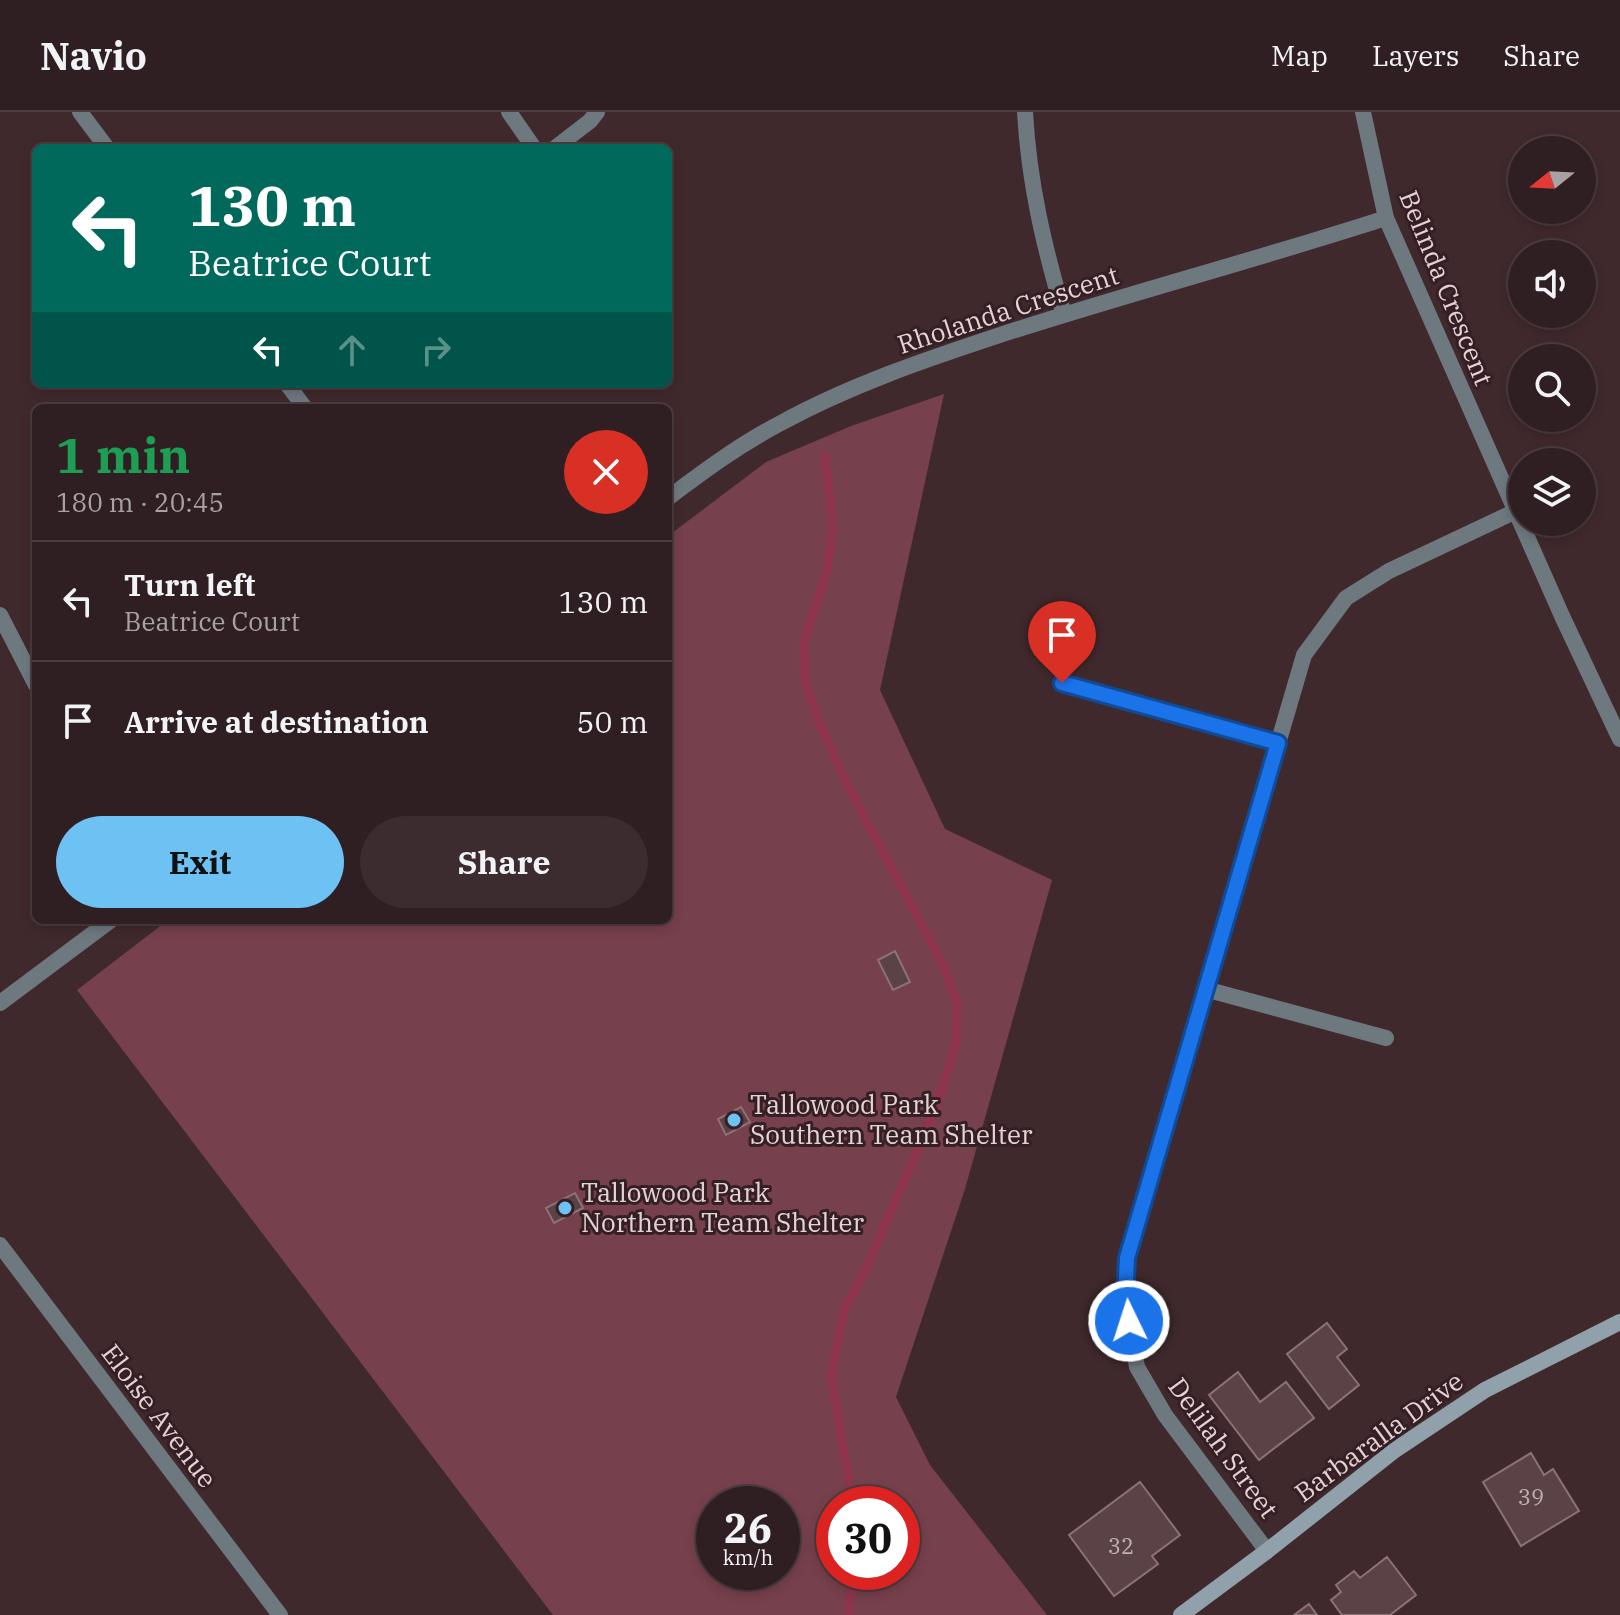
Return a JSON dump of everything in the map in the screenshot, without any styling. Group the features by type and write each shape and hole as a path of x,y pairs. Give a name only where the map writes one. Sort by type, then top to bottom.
{"street":[{"path":"80,112 104,144"},
{"path":"509,112 531,144"},
{"path":"560,144 597,112"},
{"path":"1025,112 1028,158 1045,249 1064,315"},
{"name":"Belinda Crescent","path":"1363,112 1386,218 1508,493"},
{"name":"Rholanda Crescent","path":"672,495 731,452 779,423 848,389 1064,315 1386,218"},
{"name":"Delilah Street","path":"1267,1551 1165,1415 1137,1367 1125,1299 1127,1258 1304,655 1346,598 1389,571 1508,515"},
{"name":"Belinda Crescent","path":"1527,536 1620,739"},
{"path":"0,615 32,677"},
{"path":"1062,683 1278,743"},
{"path":"0,1003 106,924"},
{"path":"1205,989 1386,1038"},
{"name":"Eloise Avenue","path":"0,1245 280,1615"},
{"name":"Barbaralla Drive","path":"1181,1615 1395,1450 1485,1390 1620,1322"}],"shaded area":[{"path":"944,394 880,690 945,829 1052,880 965,1189 896,1397 930,1465 1047,1615 553,1615 77,990 163,924 672,924 672,533 766,462 851,426"}],"building":[{"path":"895,951 910,982 893,990 878,960"},
{"name":"Tallowood Park Southern Team Shelter","path":"741,1107 750,1122 726,1135 718,1119"},
{"name":"Tallowood Park Northern Team Shelter","path":"575,1193 583,1208 554,1223 546,1208"},
{"path":"1327,1323 1347,1349 1337,1357 1359,1385 1329,1409 1287,1354"},
{"path":"1238,1372 1260,1402 1286,1382 1314,1418 1259,1460 1209,1395"},
{"path":"1531,1453 1544,1475 1553,1469 1579,1511 1521,1546 1483,1482"},
{"path":"1140,1482 1180,1535 1152,1556 1158,1564 1114,1596 1069,1535"},
{"path":"1387,1557 1416,1595 1390,1615 1342,1615 1331,1600 1341,1592 1336,1585 1354,1571 1360,1578"},
{"path":"1309,1604 1317,1615 1294,1615"}],"waterway":[{"path":"825,457 833,528 827,571 804,641 805,680 819,722 847,784 942,963 957,1003 956,1044 934,1112 864,1273 844,1310 831,1377 850,1486"},
{"path":"849,1615 851,1590"}],"place":[{"name":"Tallowood Park Southern Team Shelter","path":"734,1120"},
{"name":"Tallowood Park Northern Team Shelter","path":"565,1208"}],"route":[{"path":"1062,683 1278,743 1127,1258 1125,1299 1129,1321"}]}
